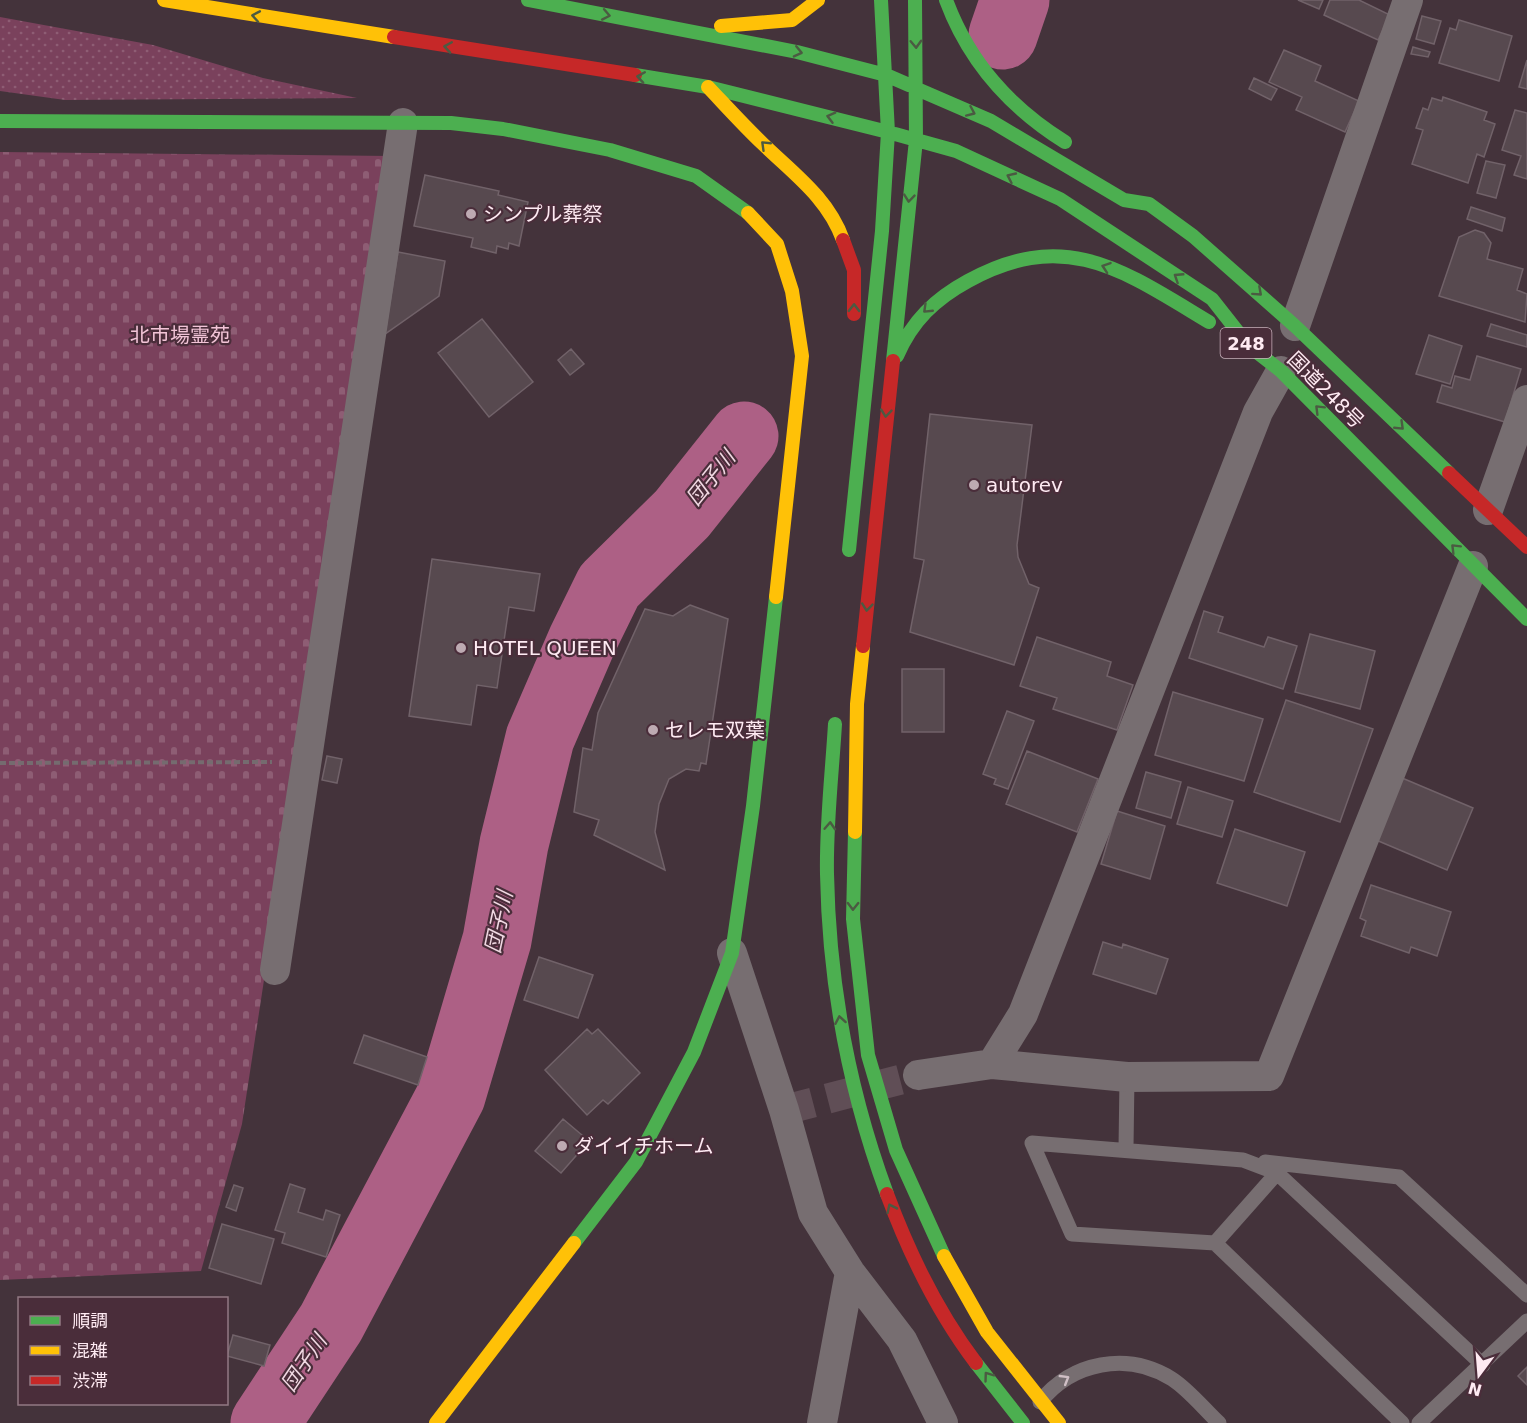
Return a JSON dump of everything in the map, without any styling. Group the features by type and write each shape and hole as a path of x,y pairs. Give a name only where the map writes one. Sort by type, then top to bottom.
{"main road":[{"name":"国道248号","path":"164,0 708,87 888,132 956,152 1059,199 1212,299 1249,346 1281,371 1527,619"},
{"name":"国道248号","path":"528,0 796,52 886,75 991,122 1124,200 1149,204 1194,236 1296,326 1527,547"},
{"path":"686,31 792,20 818,0"},
{"path":"849,559 867,362 882,231 888,132 880,0"},
{"path":"915,0 916,140 857,704 853,919 868,1055 896,1150 933,1237 987,1332 1059,1423"},
{"path":"945,0 952,22 985,74 1008,101 1050,134 1081,152"},
{"path":"708,87 764,145 813,189 837,223 854,270 853,324"},
{"path":"0,121 451,123 503,129 610,150 696,176 740,205 777,244 792,291 802,356 753,806 732,953 694,1052 636,1162 436,1423"},
{"name":"248","path":"1138,189 1149,204"},
{"path":"890,374 906,335 926,309 951,290 985,271 1026,258 1067,254 1132,276 1249,346"},
{"path":"853,345 867,362"},
{"path":"835,710 827,874 836,998 852,1093 886,1198 945,1318 1023,1423"}],"street":[{"path":"1296,326 1408,0"},
{"path":"275,970 403,123"},
{"path":"992,1064 1023,1014 1258,412 1281,371"},
{"path":"1488,510 1527,400"},
{"path":"918,1075 992,1064 1127,1077 1269,1076 1473,566"},
{"path":"732,953 784,1110 813,1213 850,1272 902,1340 943,1423"},
{"path":"822,1423 850,1272"}],"lane":[{"path":"1126,1148 1127,1077"},
{"path":"1402,1423 1215,1243 1072,1234 1032,1143 1126,1148 1399,1177 1527,1295"},
{"path":"1243,1160 1277,1173 1483,1365"},
{"path":"1215,1243 1277,1173"},
{"path":"1419,1423 1527,1321"},
{"path":"1028,1423 1032,1412 1053,1386 1081,1370 1112,1362 1144,1366 1173,1379 1219,1423"}],"path":[{"path":"0,763 284,762"}],"green space":[{"path":"0,17 153,45 263,78 357,98 65,100 0,91"},
{"name":"北市場霊苑","path":"0,152 390,156 242,1124 201,1271 0,1280"}],"building":[{"path":"1298,0 1323,0 1319,9"},
{"path":"1330,0 1359,0 1390,15 1378,40 1324,15"},
{"path":"1422,16 1441,21 1434,44 1416,39"},
{"path":"1459,20 1512,36 1499,81 1439,63 1450,28 1456,30"},
{"path":"1413,47 1430,52 1428,57 1411,54"},
{"path":"1284,50 1321,66 1315,81 1359,101 1345,132 1296,110 1302,97 1269,82"},
{"path":"1527,60 1527,89 1519,87"},
{"path":"1254,78 1277,89 1271,100 1249,89"},
{"path":"1443,97 1487,112 1484,120 1495,124 1484,157 1477,154 1468,183 1412,164 1423,130 1416,128 1423,108 1428,110 1432,98 1442,101"},
{"path":"1515,110 1527,113 1527,179 1514,175 1521,156 1502,150"},
{"path":"1486,161 1505,165 1496,198 1477,193"},
{"name":"シンプル葬祭","path":"425,175 499,191 498,195 528,202 519,246 509,243 508,249 497,246 496,253 471,247 473,238 414,226"},
{"path":"1471,207 1505,218 1502,231 1467,219"},
{"path":"1475,230 1484,233 1491,243 1487,259 1523,269 1517,290 1527,294 1525,322 1439,296 1459,237"},
{"path":"398,252 445,261 439,296 385,334"},
{"path":"482,319 533,382 489,417 438,353"},
{"path":"1491,324 1527,335 1527,347 1487,336"},
{"path":"1429,335 1462,346 1450,384 1416,374"},
{"path":"571,349 584,364 570,375 558,360"},
{"path":"1477,356 1521,369 1505,422 1437,402 1442,385 1452,388 1455,376 1470,380"},
{"name":"autorev","path":"930,414 1032,425 1017,545 1018,557 1029,584 1039,588 1014,665 910,632 924,560 914,558"},
{"name":"HOTEL QUEEN","path":"432,559 540,574 534,611 509,607 497,688 477,685 471,725 409,716"},
{"name":"セレモ双葉","path":"690,605 728,619 706,764 701,763 699,771 686,769 669,779 659,804 655,832 665,870 594,835 599,820 574,812 583,748 592,750 598,713 645,609 673,616"},
{"path":"1204,611 1223,617 1218,632 1264,647 1268,637 1297,646 1283,689 1189,658"},
{"path":"1310,634 1375,651 1360,709 1295,692"},
{"path":"1037,637 1111,662 1107,676 1133,685 1117,730 1053,709 1057,698 1020,686"},
{"path":"902,669 944,669 944,732 902,732"},
{"path":"1173,692 1263,719 1244,781 1155,755"},
{"path":"1286,700 1373,729 1340,822 1254,792"},
{"path":"1007,711 1034,721 1008,789 994,784 996,779 983,774"},
{"path":"1027,751 1098,779 1077,832 1006,804"},
{"path":"327,756 342,759 337,783 322,780"},
{"path":"1146,772 1181,782 1171,818 1136,808"},
{"path":"1395,775 1473,808 1447,870 1369,837"},
{"path":"1188,787 1233,801 1222,837 1177,824"},
{"path":"1117,811 1165,826 1150,879 1101,864"},
{"path":"1235,829 1305,852 1287,906 1217,883"},
{"path":"1371,885 1451,912 1437,956 1411,947 1409,953 1361,936 1366,921 1360,918"},
{"path":"1103,942 1122,948 1123,944 1168,959 1156,994 1093,974"},
{"path":"539,957 593,975 578,1018 524,1000"},
{"path":"587,1029 592,1034 598,1029 640,1073 608,1104 603,1100 587,1115 545,1070"},
{"path":"364,1035 427,1057 418,1085 354,1063"},
{"name":"ダイイチホーム","path":"563,1119 589,1141 561,1173 535,1151"},
{"path":"290,1184 305,1189 298,1212 323,1220 326,1210 340,1215 326,1257 282,1243 285,1233 275,1230"},
{"path":"234,1185 243,1188 236,1211 226,1207"},
{"path":"222,1224 274,1239 261,1284 209,1268"},
{"path":"233,1335 270,1345 264,1366 228,1356"},
{"path":"1527,1367 1527,1385 1518,1376"}],"waterway":[{"name":"団子川","path":"1003,35 1015,0"},
{"name":"団子川","path":"265,1423 331,1323 451,1096 497,940 514,844 540,738 582,641 609,586 682,514 744,436"}],"tunnel":[{"path":"784,1110 918,1075"}],"traffic: fast":[{"path":"528,0 797,52 886,75 909,85"},
{"path":"849,550 882,231 888,132 881,0"},
{"path":"893,361 916,140 915,0"},
{"path":"946,0 966,43 993,81 1026,114 1065,142"},
{"path":"635,75 708,87 888,132"},
{"path":"917,89 991,121 1124,200 1149,204 1193,236 1295,326 1449,473"},
{"path":"0,121 451,123 503,129 610,150 696,176 748,213"},
{"path":"895,134 956,151 1060,199 1212,299 1249,346 1281,371 1527,619"},
{"path":"897,356 917,322 945,295 968,281 1003,265 1035,257 1065,257 1093,262 1121,272 1209,322"},
{"path":"574,1243 636,1162 694,1052 732,953 753,806 776,597"},
{"path":"835,724 827,855 832,956 852,1076 887,1194"},
{"path":"855,832 853,919 868,1055 896,1150 944,1256"},
{"path":"976,1363 1023,1423"}],"traffic: slow":[{"path":"164,0 394,37"},
{"path":"721,26 792,20 818,0"},
{"path":"708,87 819,199 837,225 843,240"},
{"path":"748,213 777,244 792,291 802,356 776,597"},
{"path":"855,832 857,704 863,646"},
{"path":"436,1423 574,1243"},
{"path":"944,1256 987,1332 1059,1423"}],"traffic: jam":[{"path":"394,37 635,75"},
{"path":"843,240 854,270 854,314"},
{"path":"863,646 893,361"},
{"path":"1449,473 1527,547"},
{"path":"887,1194 905,1238 937,1303 976,1363"}],"place":[{"name":"シンプル葬祭","path":"471,214"},
{"name":"autorev","path":"974,485"},
{"name":"HOTEL QUEEN","path":"461,648"},
{"name":"セレモ双葉","path":"653,730"},
{"name":"ダイイチホーム","path":"562,1146"}]}
